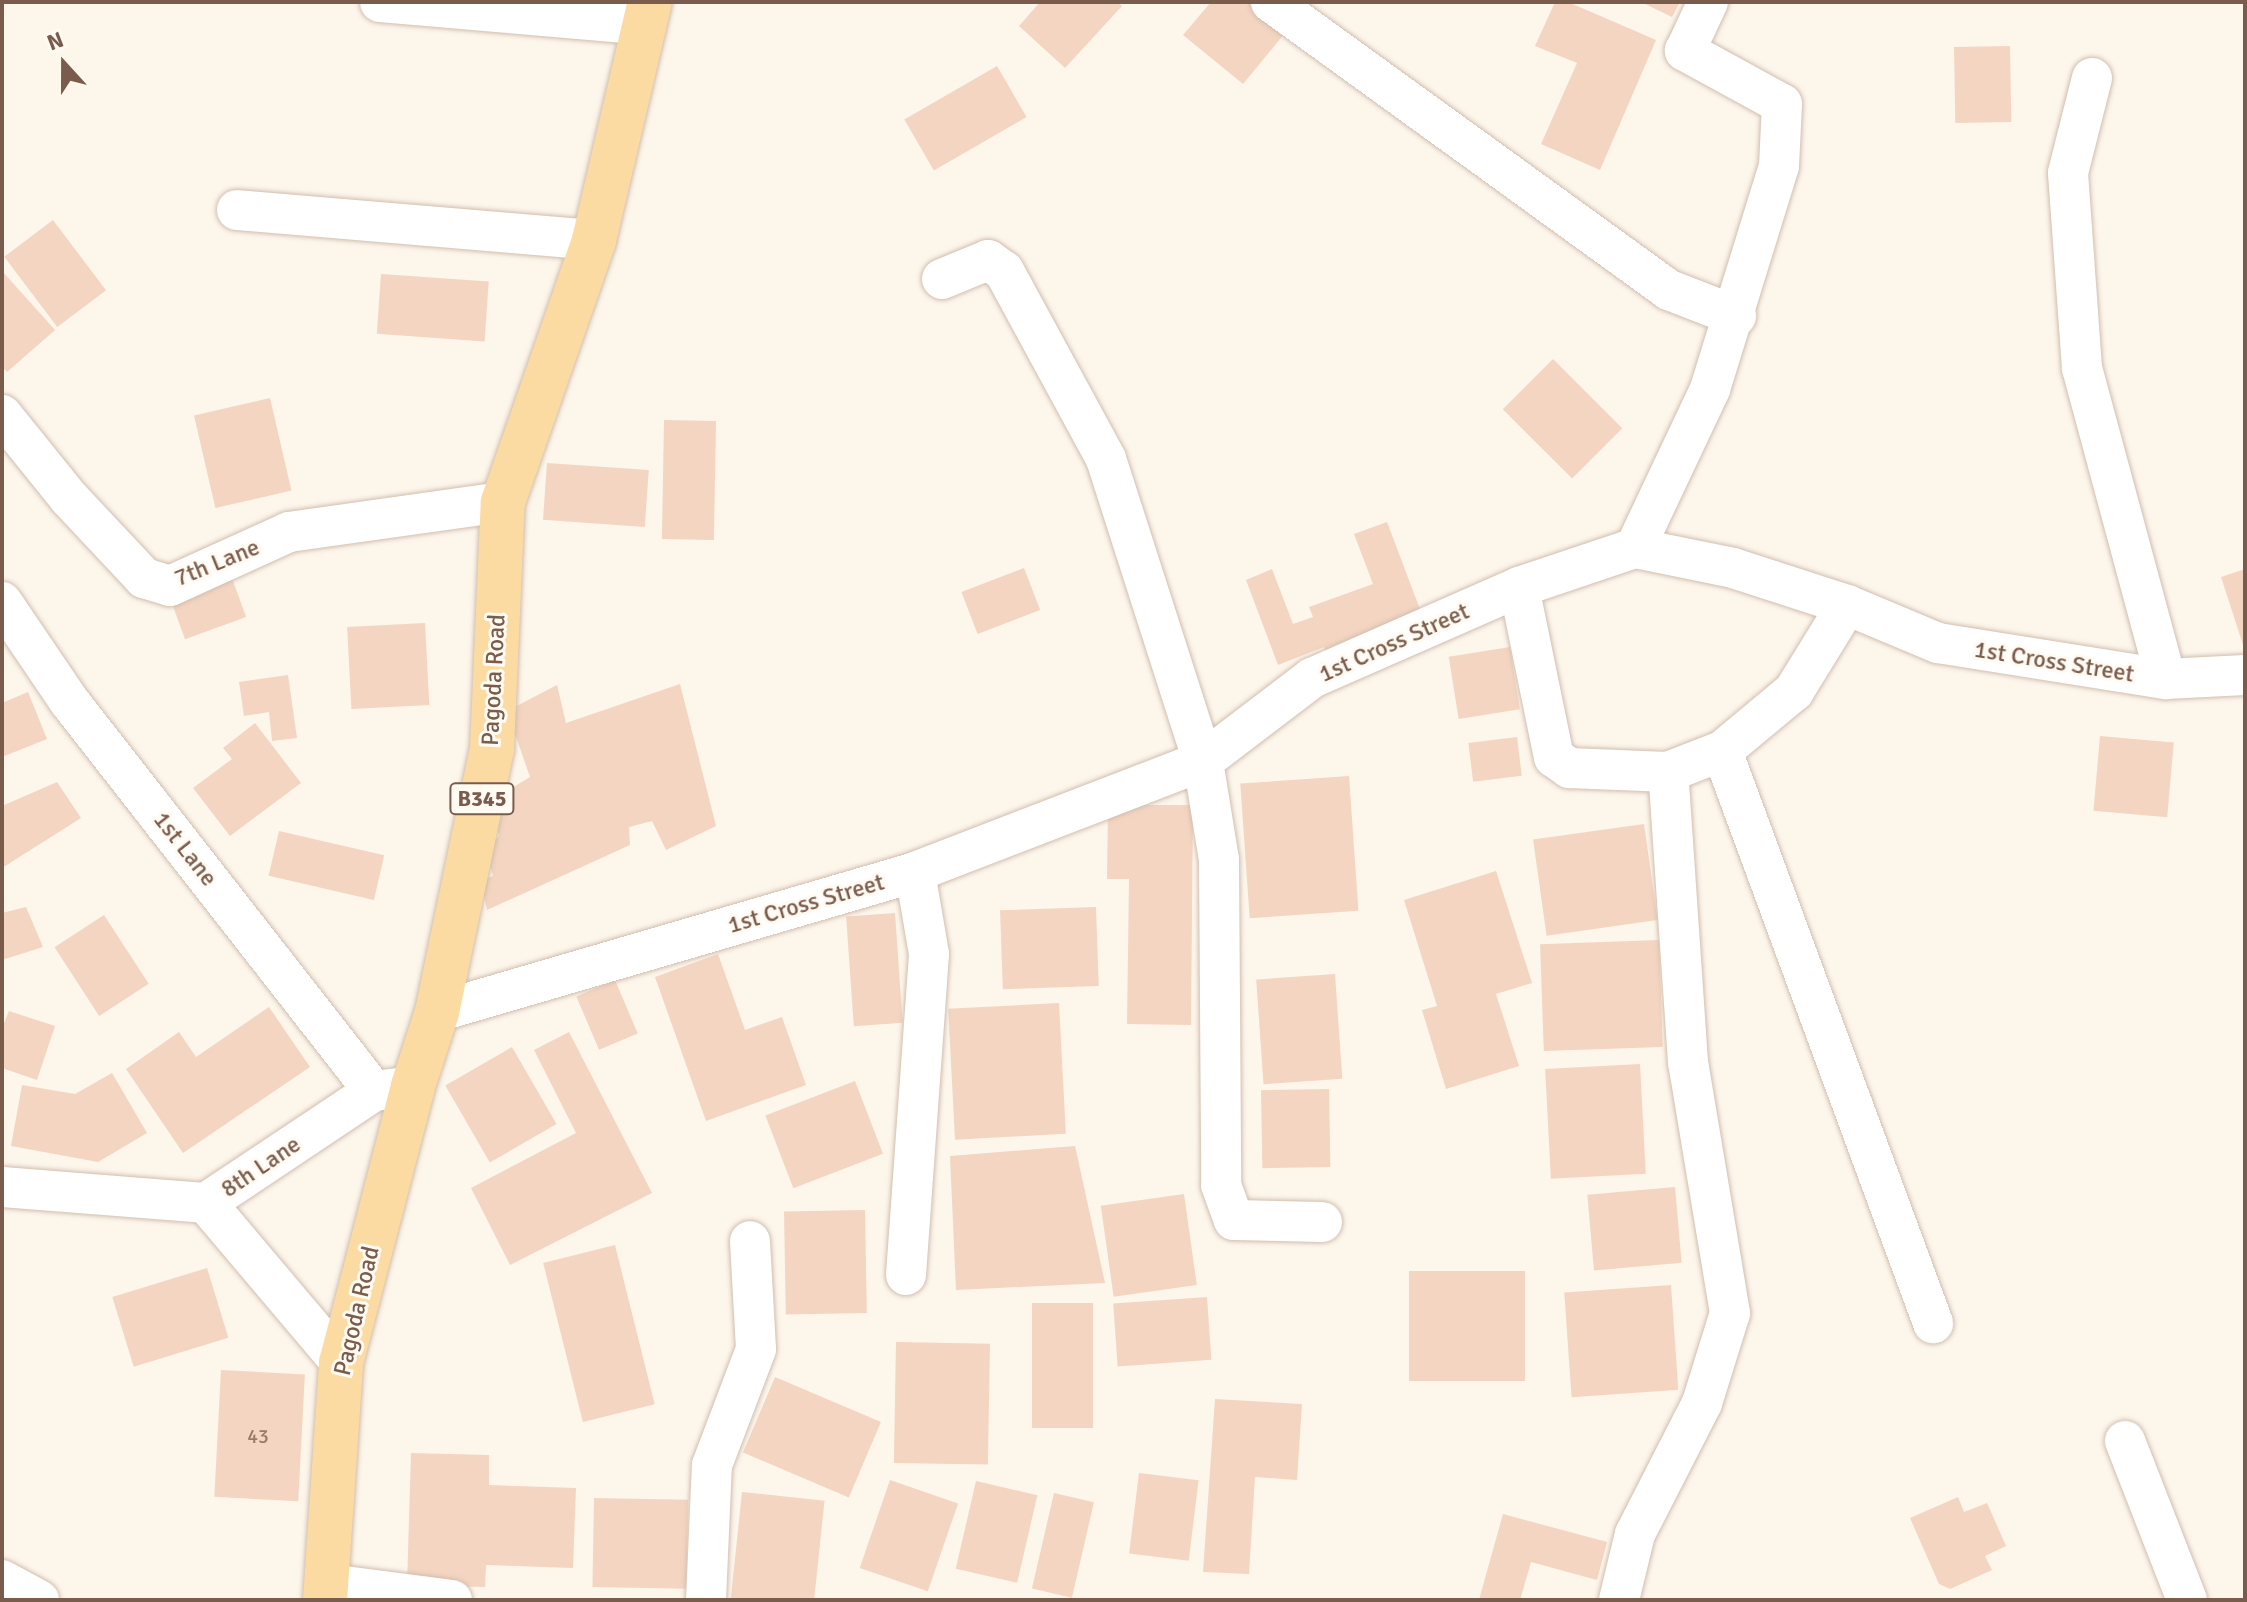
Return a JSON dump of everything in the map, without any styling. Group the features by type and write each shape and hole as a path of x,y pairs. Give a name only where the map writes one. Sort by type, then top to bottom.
{"main road":[{"name":"Pagoda Road","path":"326,1592 341,1363 394,1089 437,1012 492,749 503,502 594,240 648,14"}],"street":[{"path":"380,2 648,14"},
{"path":"1271,2 1669,290 1736,316"},
{"path":"1635,548 1710,389 1736,316 1779,166 1782,104 1685,51 1708,2"},
{"path":"2092,78 2068,173 2082,368 2166,679"},
{"path":"237,210 594,240"},
{"path":"942,279 988,260 1004,271 1106,459 1203,761 1219,860 1221,1185 1234,1220 1322,1222"},
{"name":"7th Lane","path":"2,415 69,498 144,578 170,586 289,532 503,502"},
{"name":"1st Cross Street","path":"437,1012 915,872 1203,761 1312,678 1519,587 1635,548 1733,568 1847,605 1938,643 2166,679 2245,675"},
{"path":"1519,587 1554,757 1569,768 1668,772 1722,751 1794,691 1847,605"},
{"name":"1st Lane","path":"2,602 69,701 394,1089"},
{"path":"1722,751 1933,1323"},
{"path":"1619,1600 1635,1534 1702,1403 1730,1313 1688,1062 1668,772"},
{"path":"906,1275 929,954 915,872"},
{"name":"8th Lane","path":"2,1187 206,1203 394,1089"},
{"path":"206,1203 341,1363"},
{"path":"706,1600 712,1465 756,1349 750,1241"},
{"path":"2125,1441 2187,1600"},
{"path":"2,1580 39,1600"},
{"path":"326,1592 452,1600"}],"building":[{"path":"1040,2 1117,2 1122,6 1065,68 1019,26"},
{"path":"1211,2 1257,2 1289,28 1243,84 1183,35"},
{"path":"1555,2 1568,2 1656,40 1600,170 1541,144 1577,63 1535,46"},
{"path":"1641,2 1680,2 1672,17"},
{"path":"2010,46 2011,122 1955,123 1954,47"},
{"path":"997,66 1026,117 934,171 904,120"},
{"path":"53,220 106,290 57,327 4,257"},
{"path":"2,271 55,330 7,372 2,367"},
{"path":"381,274 489,282 485,341 377,334"},
{"path":"1553,359 1622,428 1572,479 1503,409"},
{"path":"270,398 291,491 215,508 194,416"},
{"path":"664,420 716,421 714,540 662,539"},
{"path":"547,463 649,470 645,527 543,520"},
{"path":"1387,522 1421,612 1330,665 1324,647 1278,665 1246,580 1272,569 1293,624 1313,617 1309,607 1373,584 1354,534"},
{"path":"1024,568 1040,610 978,634 961,592"},
{"path":"2245,569 2245,648 2244,648 2221,577"},
{"path":"229,570 246,617 185,639 168,592"},
{"path":"425,623 429,705 351,709 347,627"},
{"path":"1510,647 1520,709 1459,719 1449,657"},
{"path":"288,675 297,738 272,741 269,712 244,716 239,682"},
{"path":"680,684 716,826 666,850 652,821 629,827 630,845 487,910 481,880 493,876 485,849 499,836 490,801 530,777 507,711 557,685 566,723"},
{"path":"28,692 47,739 2,757 2,703"},
{"path":"255,723 301,783 230,836 193,788 232,759 223,748"},
{"path":"2100,736 2174,742 2167,817 2093,811"},
{"path":"1517,737 1522,776 1473,782 1468,743"},
{"path":"1349,776 1358,911 1250,918 1240,784"},
{"path":"57,782 81,818 2,868 2,806"},
{"path":"1108,805 1193,805 1191,1025 1127,1024 1129,879 1107,879"},
{"path":"1644,824 1657,920 1547,936 1533,840"},
{"path":"279,831 384,855 374,900 269,876"},
{"path":"1496,871 1532,983 1496,994 1519,1066 1446,1089 1422,1010 1437,1006 1404,900"},
{"path":"26,907 43,947 2,960 2,913"},
{"path":"1096,907 1099,986 1003,989 1000,910"},
{"path":"895,913 903,1023 854,1026 846,916"},
{"path":"104,915 149,984 99,1016 55,947"},
{"path":"1659,940 1663,1047 1544,1051 1540,944"},
{"path":"718,954 745,1030 782,1017 806,1085 706,1121 655,977"},
{"path":"1335,974 1342,1079 1264,1084 1256,980"},
{"path":"615,980 638,1033 599,1050 576,996"},
{"path":"1059,1003 1066,1134 955,1140 948,1009"},
{"path":"269,1007 310,1067 183,1153 126,1069 179,1032 196,1057"},
{"path":"9,1011 55,1026 37,1080 2,1068 2,1028"},
{"path":"569,1032 652,1193 510,1265 471,1188 576,1133 534,1050"},
{"path":"512,1047 556,1124 490,1163 445,1086"},
{"path":"1640,1064 1646,1174 1551,1179 1545,1069"},
{"path":"112,1073 147,1133 98,1162 11,1146 22,1085 75,1094"},
{"path":"855,1081 883,1154 793,1188 765,1115"},
{"path":"1329,1089 1330,1167 1262,1168 1261,1090"},
{"path":"1075,1146 1105,1283 956,1290 950,1156"},
{"path":"1675,1187 1682,1263 1594,1270 1587,1195"},
{"path":"1184,1194 1197,1285 1114,1297 1101,1206"},
{"path":"865,1210 867,1313 786,1314 784,1211"},
{"path":"615,1245 655,1404 583,1422 543,1263"},
{"path":"207,1268 228,1338 134,1367 112,1297"},
{"path":"1409,1271 1525,1271 1525,1381 1409,1381"},
{"path":"1671,1285 1678,1390 1572,1397 1564,1292"},
{"path":"1207,1297 1211,1360 1118,1366 1113,1304"},
{"path":"1032,1303 1093,1303 1093,1428 1032,1428"},
{"path":"896,1342 990,1344 988,1465 894,1463"},
{"path":"221,1370 305,1374 298,1501 214,1497"},
{"path":"775,1377 881,1422 849,1497 743,1452"},
{"path":"1215,1399 1302,1404 1297,1480 1255,1477 1249,1574 1203,1572"},
{"path":"411,1453 489,1455 489,1485 576,1488 573,1568 486,1565 485,1587 407,1585"},
{"path":"1139,1473 1199,1480 1189,1561 1129,1553"},
{"path":"890,1480 958,1503 928,1591 860,1568"},
{"path":"976,1481 1037,1495 1017,1583 956,1569"},
{"path":"742,1492 825,1501 814,1600 731,1599"},
{"path":"1054,1493 1094,1502 1072,1598 1032,1588"},
{"path":"1958,1497 1964,1512 1987,1503 2006,1546 1985,1556 1992,1570 1950,1589 1939,1584 1910,1518"},
{"path":"594,1498 688,1500 686,1589 592,1587"},
{"path":"1503,1514 1607,1542 1597,1580 1531,1562 1520,1600 1479,1600"}]}
